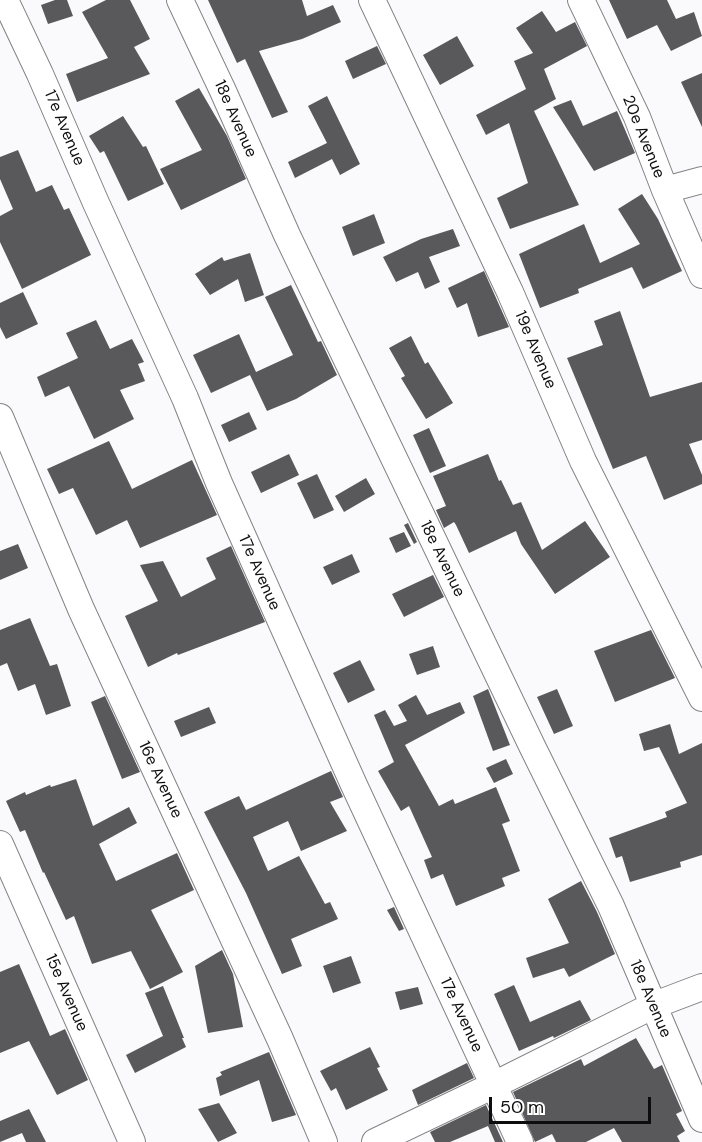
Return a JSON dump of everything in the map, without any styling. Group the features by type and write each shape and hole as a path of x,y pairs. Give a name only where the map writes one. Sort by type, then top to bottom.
{"street":[{"name":"17e Avenue","path":"5,0 185,398 219,483 354,785 520,1142"},
{"name":"18e Avenue","path":"180,0 297,257 526,735 611,906 702,1119"},
{"name":"19e Avenue","path":"372,0 510,292 583,461 702,698"},
{"name":"20e Avenue","path":"581,0 637,117 664,190 702,275"},
{"path":"664,190 702,180"},
{"name":"16e Avenue","path":"0,417 81,609 280,1039 324,1142"},
{"name":"15e Avenue","path":"0,844 132,1142"},
{"path":"375,1142 652,1006 702,987"}],"building":[{"path":"55,0 67,0 73,16 48,24 41,5"},
{"path":"106,0 130,0 150,39 134,47 150,74 77,102 66,74 108,58 82,12"},
{"path":"208,0 302,0 307,16 333,5 341,22 302,39 259,51 288,112 272,118 245,59 237,63"},
{"path":"609,0 667,0 676,19 694,12 702,36 671,51 657,25 627,39"},
{"path":"542,11 556,32 575,22 587,46 544,69 556,99 534,111 579,205 510,229 497,198 528,183 509,123 486,135 476,115 526,89 514,61 533,53 516,28"},
{"path":"457,36 474,66 440,85 423,55"},
{"path":"377,46 386,64 353,79 345,61"},
{"path":"702,73 702,127 681,82"},
{"path":"199,88 227,136 246,179 181,210 160,169 202,150 175,101"},
{"path":"327,96 360,164 340,175 332,159 295,178 288,162 327,143 308,106"},
{"path":"571,100 583,126 617,111 635,153 594,171 553,107"},
{"path":"123,116 143,147 146,146 164,184 128,201 104,151 100,153 89,136"},
{"path":"18,150 36,192 52,185 64,210 69,208 91,255 22,289 0,242 0,216 13,209 0,179 0,157"},
{"path":"642,194 658,219 682,271 643,289 632,267 578,289 579,293 540,308 519,254 584,224 600,263 640,244 618,209"},
{"path":"374,214 385,243 353,256 342,227"},
{"path":"453,229 460,246 429,257 440,282 425,289 418,272 396,282 383,257 421,239"},
{"path":"250,253 264,295 245,302 238,279 210,295 195,274 222,257 224,261"},
{"path":"484,271 509,327 478,337 467,303 457,308 448,288"},
{"path":"291,285 318,342 321,341 337,375 296,399 267,411 250,375 211,393 193,355 239,334 256,372 293,355 265,297"},
{"path":"23,292 38,324 6,339 0,327 0,303"},
{"path":"620,311 650,397 702,382 702,440 689,444 702,475 702,484 664,500 646,456 613,469 567,358 603,345 594,321"},
{"path":"96,320 110,349 132,339 144,362 138,364 145,381 120,390 134,419 94,439 69,386 45,397 37,377 78,358 66,333"},
{"path":"411,336 425,364 428,362 453,403 426,419 401,378 405,376 389,348"},
{"path":"249,412 257,429 229,442 221,425"},
{"path":"429,428 446,466 430,473 413,435"},
{"path":"109,441 132,489 192,460 217,515 140,548 127,520 96,535 73,488 59,494 47,469"},
{"path":"289,454 299,475 261,493 251,472"},
{"path":"488,454 499,481 501,480 513,505 521,502 542,550 585,521 610,557 555,594 521,544 516,531 469,553 454,522 444,528 436,510 446,506 433,476"},
{"path":"317,474 334,510 314,519 297,483"},
{"path":"366,478 375,494 344,512 335,496"},
{"path":"408,523 417,542 414,544 404,525"},
{"path":"404,532 411,546 396,553 389,538"},
{"path":"18,544 28,568 0,580 0,551"},
{"path":"231,546 265,622 178,655 177,653 148,667 125,616 158,601 140,565 163,561 181,597 216,579 206,558"},
{"path":"352,554 360,572 332,585 323,567"},
{"path":"433,575 444,597 404,617 392,594"},
{"path":"30,618 50,666 57,664 71,706 46,715 35,684 18,691 7,663 0,666 0,630"},
{"path":"651,630 675,678 615,702 594,651"},
{"path":"433,646 440,667 417,675 409,654"},
{"path":"360,660 375,690 348,703 333,673"},
{"path":"488,689 510,745 493,751 473,696"},
{"path":"557,689 573,726 554,734 537,697"},
{"path":"416,695 427,715 460,702 465,713 405,745 439,806 453,799 455,804 496,787 510,821 502,824 520,871 502,878 505,886 456,906 443,874 431,879 424,860 432,857 409,806 401,811 378,771 394,762 374,715 385,710 394,726 407,721 398,705"},
{"path":"105,696 140,772 122,779 91,702"},
{"path":"209,707 216,723 181,737 174,721"},
{"path":"670,724 679,754 702,743 702,855 680,862 681,867 630,882 622,856 616,858 609,838 667,817 665,812 687,803 659,747 644,751 639,734"},
{"path":"506,759 513,774 494,783 486,768"},
{"path":"331,771 343,797 330,802 347,831 301,851 288,821 253,837 268,871 299,856 325,904 330,902 338,919 291,939 302,966 282,974 246,893 204,812 239,796 246,810"},
{"path":"76,779 93,826 129,807 137,823 99,844 116,881 177,853 194,890 151,910 183,972 150,989 131,951 92,964 74,916 66,920 25,830 20,832 6,801 25,792 26,795 50,785 51,787"},
{"path":"581,881 615,954 569,977 564,968 533,978 526,958 569,943 548,899"},
{"path":"394,907 404,929 399,931 387,910"},
{"path":"222,950 233,974 243,1027 208,1033 195,966"},
{"path":"351,956 361,983 333,993 323,966"},
{"path":"19,964 50,1036 65,1029 88,1080 57,1095 29,1041 0,1053 0,972"},
{"path":"514,985 530,1022 580,1000 591,1020 554,1038 553,1036 519,1051 494,994"},
{"path":"163,986 186,1047 135,1073 126,1055 163,1036 145,993"},
{"path":"418,987 423,1004 400,1010 395,992"},
{"path":"636,1038 654,1069 662,1065 682,1111 676,1114 685,1131 677,1136 680,1142 622,1142 614,1128 586,1142 556,1142 552,1134 535,1142 513,1092 581,1059 584,1066"},
{"path":"370,1047 388,1090 346,1110 336,1088 331,1091 320,1071"},
{"path":"269,1052 296,1115 272,1122 259,1080 220,1096 216,1078 222,1075 220,1072"},
{"path":"467,1063 474,1078 418,1105 412,1090"},
{"path":"219,1103 237,1133 218,1142 198,1109"},
{"path":"486,1105 503,1142 495,1142 488,1126 450,1142 435,1142 430,1132"},
{"path":"29,1109 46,1142 26,1142 22,1133 0,1142 0,1121"}]}
